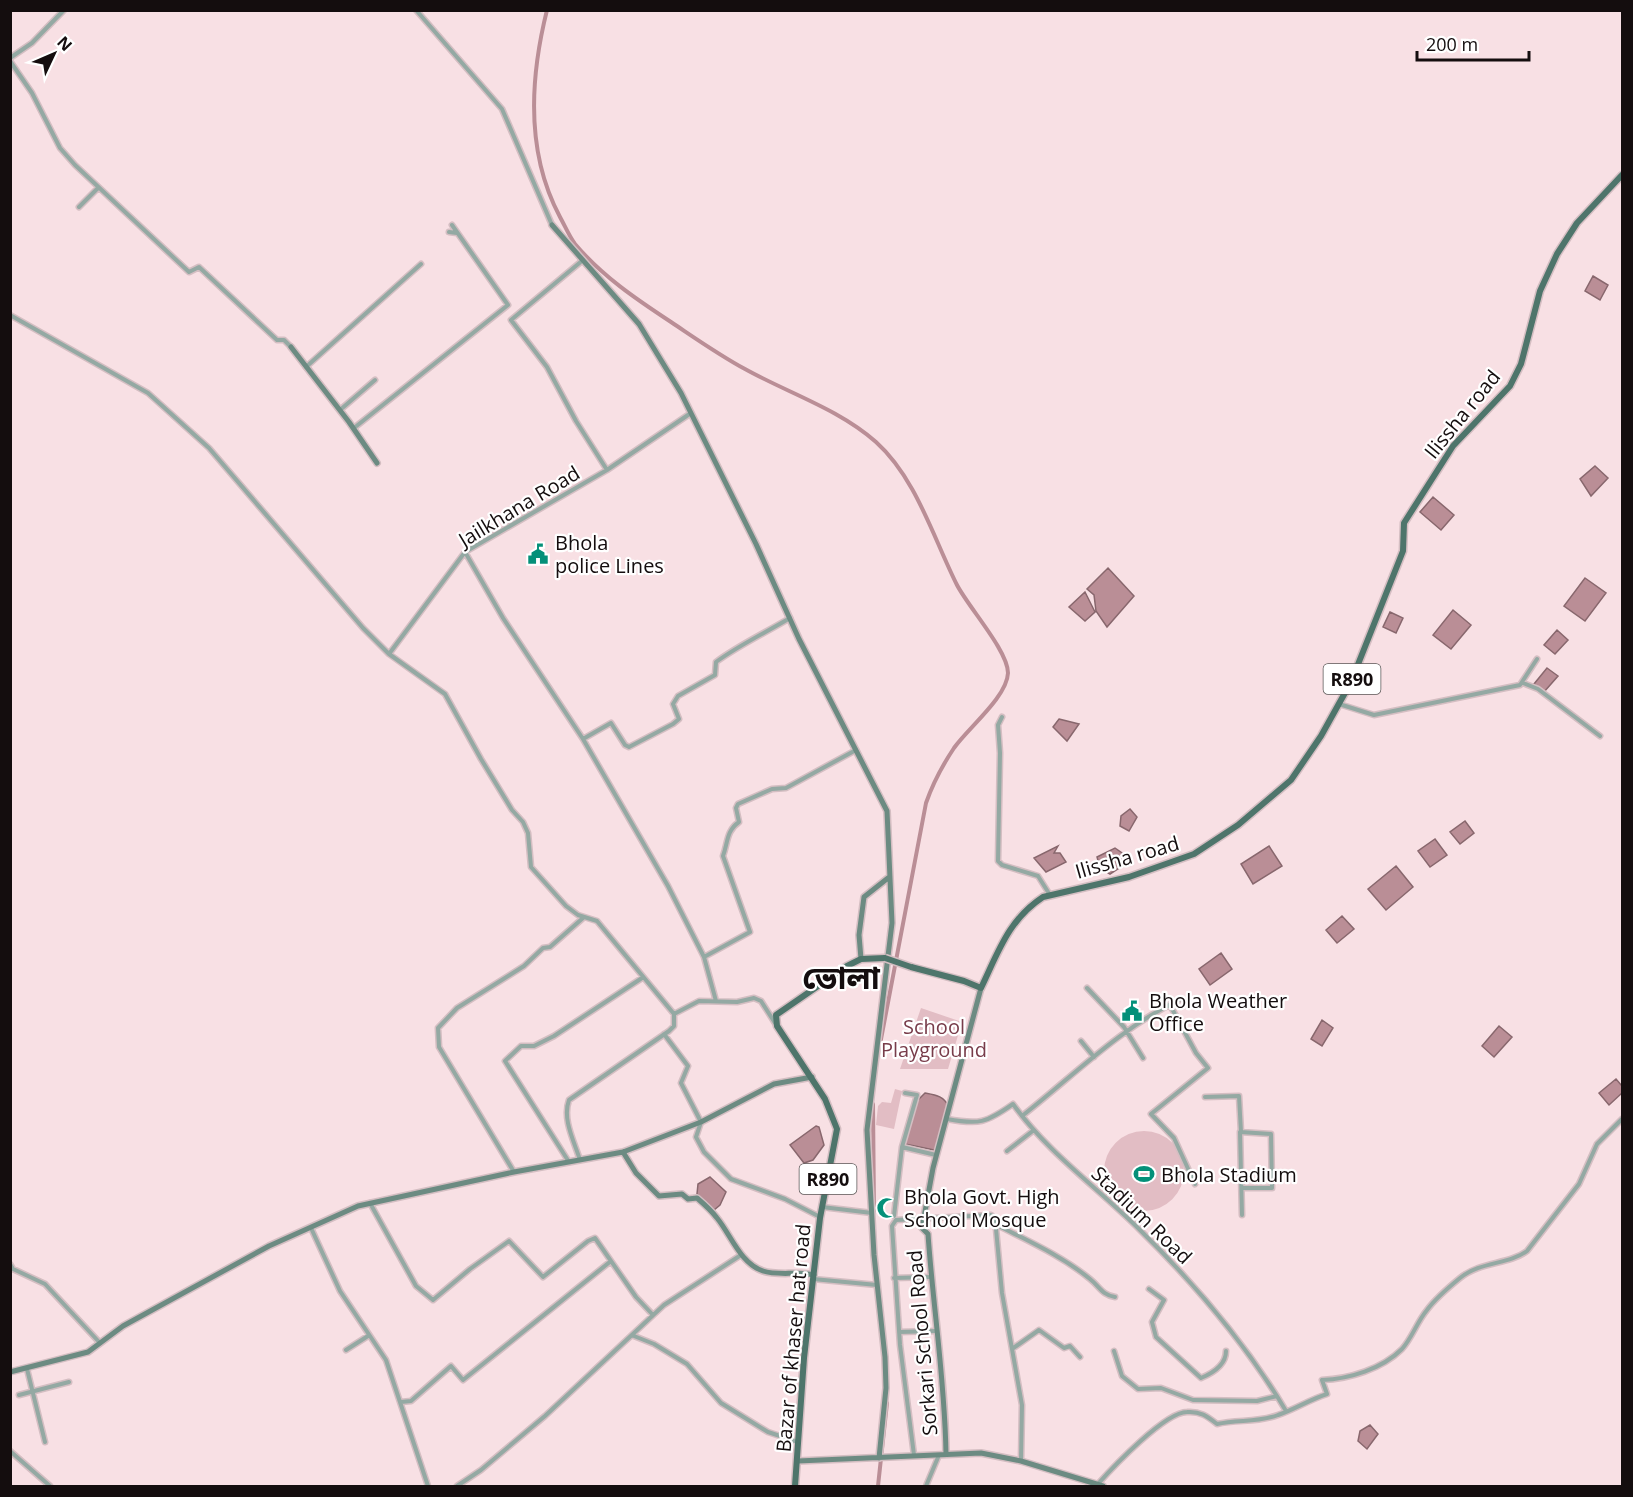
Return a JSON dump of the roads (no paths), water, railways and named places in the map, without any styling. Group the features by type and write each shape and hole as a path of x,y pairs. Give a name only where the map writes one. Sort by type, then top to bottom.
{"main road":[{"name":"Ilissha road","path":"981,988 994,955 1011,927 1034,903 1050,896 1149,870 1194,854 1220,838 1278,793 1291,780 1351,682 1403,551 1404,523 1454,446 1510,386 1521,364 1540,291 1557,254 1577,223 1623,175"},
{"path":"777,1026 775,1018 778,1011 861,959 885,958 981,988"},
{"name":"Bazar of khaser hat road","path":"777,1026 812,1077 837,1123 835,1147 820,1218 795,1486"}],"street":[{"path":"64,10 32,43 10,59 32,93 60,148 98,189 169,256 189,272 198,267 277,340 284,340 354,428 377,463"},
{"path":"416,10 502,109 552,225 639,324 691,413 887,811 888,878 892,923 867,1130 876,1285 884,1338 886,1388 879,1458"},
{"path":"79,207 98,189"},
{"path":"354,428 508,305 452,225"},
{"path":"449,232 458,233"},
{"path":"583,260 511,320 547,367 576,421 607,470"},
{"path":"306,367 421,264"},
{"path":"10,315 148,393 185,423 223,463 363,628 389,654 438,688 451,701 481,759 512,810 523,822 528,833 531,867 566,906 584,917 597,921 674,1014 675,1026 569,1100 566,1108 568,1123 580,1160"},
{"path":"340,410 375,380"},
{"name":"Jailkhana Road","path":"389,654 465,552 607,470 691,413"},
{"path":"465,552 489,596 584,739 668,886 704,957 716,1001"},
{"path":"584,739 611,723 625,745 629,747 673,724 679,719 673,704 678,696 715,675 716,662 739,645 753,641 790,618"},
{"path":"1523,683 1537,658"},
{"path":"1338,704 1374,715 1523,683 1538,689 1600,735"},
{"path":"1002,717 998,725 1000,753 998,861 1002,865 1038,876 1050,896"},
{"path":"704,957 750,932 723,856 729,846 727,838 733,826 739,822 736,808 738,804 772,789 786,788 857,750"},
{"path":"861,959 859,935 864,897 888,878"},
{"path":"514,1172 440,1047 438,1028 457,1008 524,966 543,948 550,947 584,917"},
{"path":"569,1162 506,1061 521,1046 534,1046 554,1036 642,978"},
{"name":"Sorkari School Road","path":"946,1454 945,1395 936,1331 928,1234 922,1231 936,1155 981,988"},
{"path":"1087,988 1127,1033 1143,1058"},
{"path":"674,1014 699,1001 737,1002 758,998 777,1026"},
{"path":"947,1119 972,1124 984,1122 1013,1104 1022,1116 1094,1057 1179,1000"},
{"path":"1170,1005 1196,1053 1208,1068 1151,1114 1174,1138 1195,1184"},
{"path":"664,1034 688,1066 681,1083 701,1122 696,1137 704,1152 731,1179 785,1199 820,1218"},
{"path":"1081,1041 1094,1057"},
{"path":"10,1372 88,1352 123,1326 269,1246 370,1203 514,1172 623,1152 701,1122 774,1084 812,1077"},
{"path":"894,1216 898,1164 917,1095 905,1093"},
{"path":"1204,1097 1239,1096 1242,1215"},
{"name":"Stadium Road","path":"1022,1116 1180,1270 1244,1346 1286,1411"},
{"path":"798,1461 981,1453 1021,1461 1100,1486 1162,1423 1185,1412 1203,1413 1216,1424 1236,1419 1250,1422 1286,1411 1305,1400 1327,1395 1322,1380 1341,1379 1359,1373 1399,1351 1425,1311 1460,1278 1492,1262 1520,1257 1527,1251 1579,1184 1597,1144 1623,1119"},
{"path":"1007,1151 1034,1130"},
{"path":"1241,1132 1271,1134 1273,1179 1272,1188 1242,1188"},
{"path":"902,1148 936,1155"},
{"path":"623,1152 636,1173 659,1196 682,1194 688,1199 697,1198 709,1208 742,1254 751,1264 764,1271 798,1271 814,1277 876,1285"},
{"path":"370,1203 416,1286 433,1300 509,1241 543,1277 592,1238 595,1238 636,1297 653,1315"},
{"path":"822,1207 872,1213"},
{"path":"914,1455 898,1332 893,1222 991,1215 996,1224 1002,1293 1022,1405 1021,1461"},
{"path":"996,1224 1069,1263 1106,1295 1115,1297"},
{"path":"311,1228 340,1291 386,1360 428,1486"},
{"path":"456,1486 481,1470 545,1416 670,1301 742,1254"},
{"path":"400,1402 411,1401 451,1366 463,1380 611,1261"},
{"path":"10,1264 14,1269 45,1284 100,1343"},
{"path":"894,1278 931,1277"},
{"path":"1149,1289 1164,1300 1152,1322 1156,1337 1201,1378 1220,1365 1226,1357 1226,1351"},
{"path":"1012,1349 1039,1330 1064,1348 1070,1346 1080,1357"},
{"path":"898,1332 936,1331"},
{"path":"346,1350 369,1336"},
{"path":"634,1336 654,1344 687,1365 721,1403 768,1432 799,1443"},
{"path":"1114,1351 1122,1376 1138,1389 1161,1388 1193,1400 1257,1401 1277,1396"},
{"path":"27,1369 45,1443"},
{"path":"19,1395 69,1382"},
{"path":"10,1451 50,1486"},
{"path":"926,1486 939,1455"}],"waterway":[{"path":"547,10 537,62 534,115 536,142 549,193 575,244 585,256 620,286 707,346 761,378 846,420 876,442 890,457 913,490 957,585 1002,653 1006,664 1008,673 1001,692 954,748 938,775 926,803 878,1055"},
{"path":"873,1104 874,1211"},
{"path":"878,1486 887,1403"}],"place":[{"name":"Bhola police Lines","path":"538,554"},
{"name":"Bhola Weather Office","path":"1132,1011"},
{"name":"Bhola Stadium","path":"1144,1174"},
{"name":"Bhola Govt. High School Mosque","path":"887,1208"}],"district":[{"name":"ভোলা","path":"841,976"}],"park label":[{"name":"School Playground","path":"934,1038"}]}
